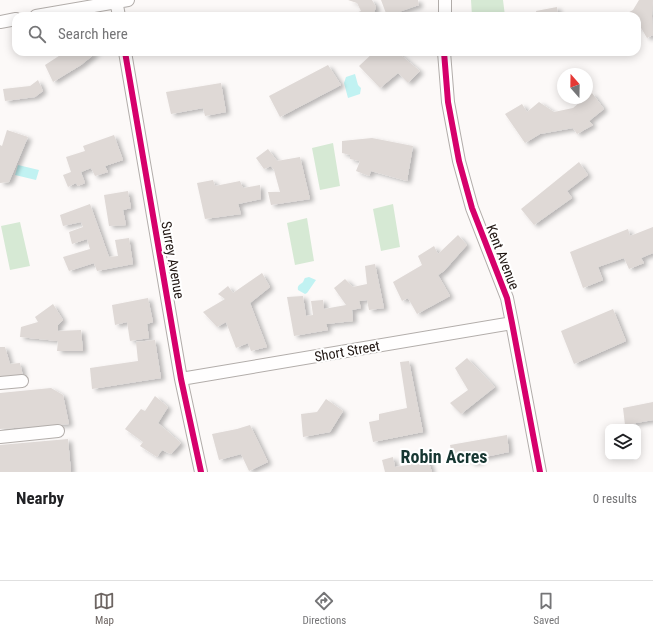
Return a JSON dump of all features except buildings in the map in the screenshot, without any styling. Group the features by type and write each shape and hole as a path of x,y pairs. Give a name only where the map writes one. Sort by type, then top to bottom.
{"street":[{"path":"444,12 445,0"},
{"path":"58,12 120,1 119,12"},
{"path":"0,22 12,20"},
{"name":"Surrey Avenue","path":"126,56 181,379 201,472"},
{"name":"Kent Avenue","path":"444,56 448,102 459,161 472,208 506,298 540,472"},
{"name":"Short Street","path":"181,379 512,323"},
{"path":"0,383 22,381"},
{"path":"0,438 58,431"}],"green space":[{"path":"471,0 503,0 504,12 472,12"},
{"path":"333,143 340,186 320,190 312,148"},
{"path":"393,204 400,247 381,251 373,209"},
{"path":"307,218 314,261 295,265 287,223"},
{"path":"20,222 30,266 10,270 1,226"}],"water":[{"path":"355,74 358,85 361,88 360,94 348,98 344,83 346,77"},
{"path":"18,165 39,170 36,180 15,175"},
{"path":"309,277 316,280 305,294 298,290 298,287 305,278"}],"cycle path":[{"path":"126,56 181,379 201,472"},
{"path":"444,56 448,102 459,161 472,208 507,298 540,472"}],"district":[{"name":"Robin Acres","path":"444,456"}]}
